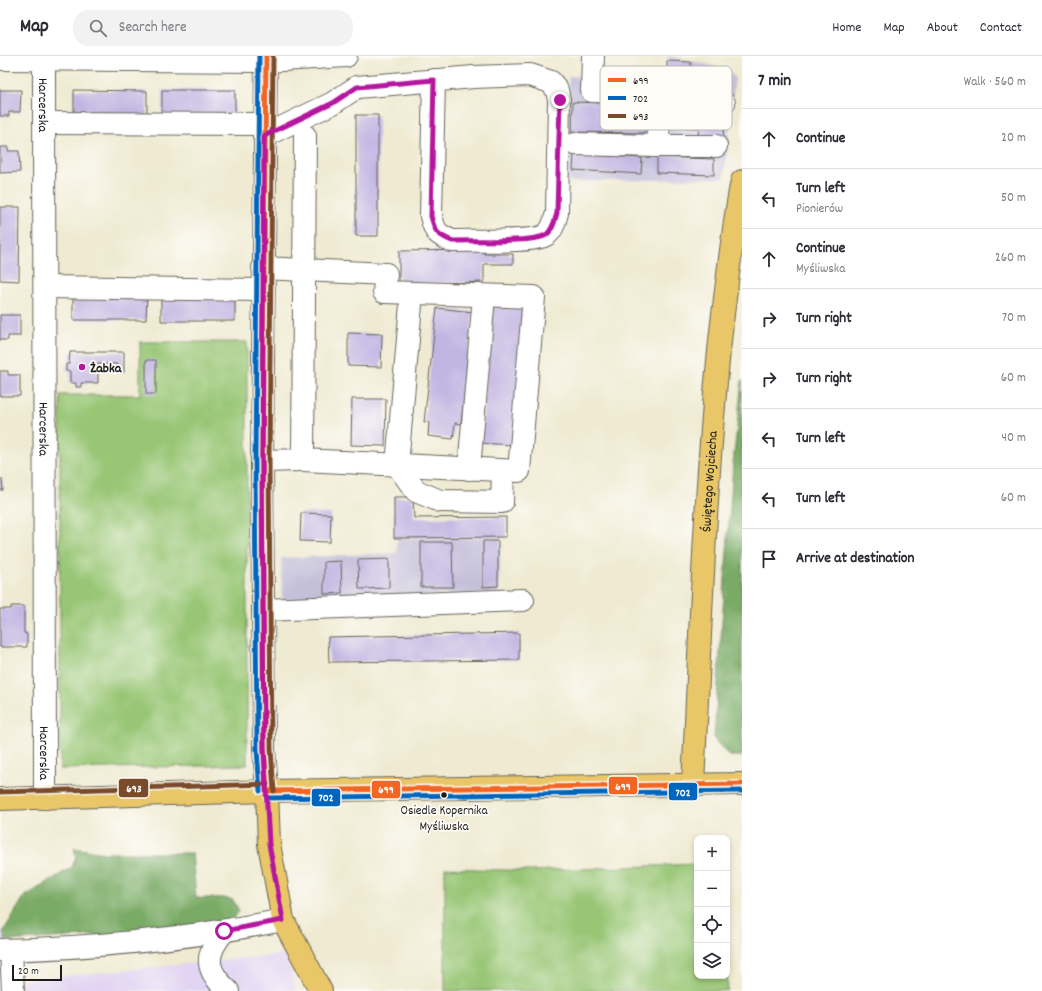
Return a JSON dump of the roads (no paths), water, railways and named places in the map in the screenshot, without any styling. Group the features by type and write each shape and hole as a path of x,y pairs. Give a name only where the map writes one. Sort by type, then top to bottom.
{"main road":[{"name":"Świętego Wojciecha","path":"693,784 710,458 722,324 733,233 742,181"},
{"path":"0,799 266,791 742,784"},
{"path":"266,791 269,844 283,920 321,991"}],"street":[{"path":"5,58 44,60 346,56"},
{"path":"593,56 592,92 600,92"},
{"path":"266,58 264,130 262,461 266,791"},
{"name":"Harcerska","path":"44,60 45,798"},
{"path":"45,123 264,130 333,103 357,87 434,80 530,75 540,77 551,82 557,90 560,100 557,213 554,224 546,234 533,239 452,241 441,236 435,231 431,216 434,80"},
{"path":"656,146 659,130"},
{"path":"303,460 305,136"},
{"path":"575,144 716,146"},
{"path":"262,461 303,460 469,468 519,472 534,297 384,292 386,274 263,268"},
{"path":"45,287 263,290"},
{"path":"412,293 397,465 416,491 440,501 502,502 503,471"},
{"path":"469,468 484,296"},
{"path":"263,610 523,600"},
{"path":"9,983 4,950 166,938 224,931 283,920"},
{"path":"224,931 213,945 210,963 214,977 228,991"}],"place":[{"name":"Żabka","path":"82,367"},
{"name":"Osiedle Kopernika Myśliwska","path":"444,795"}]}
